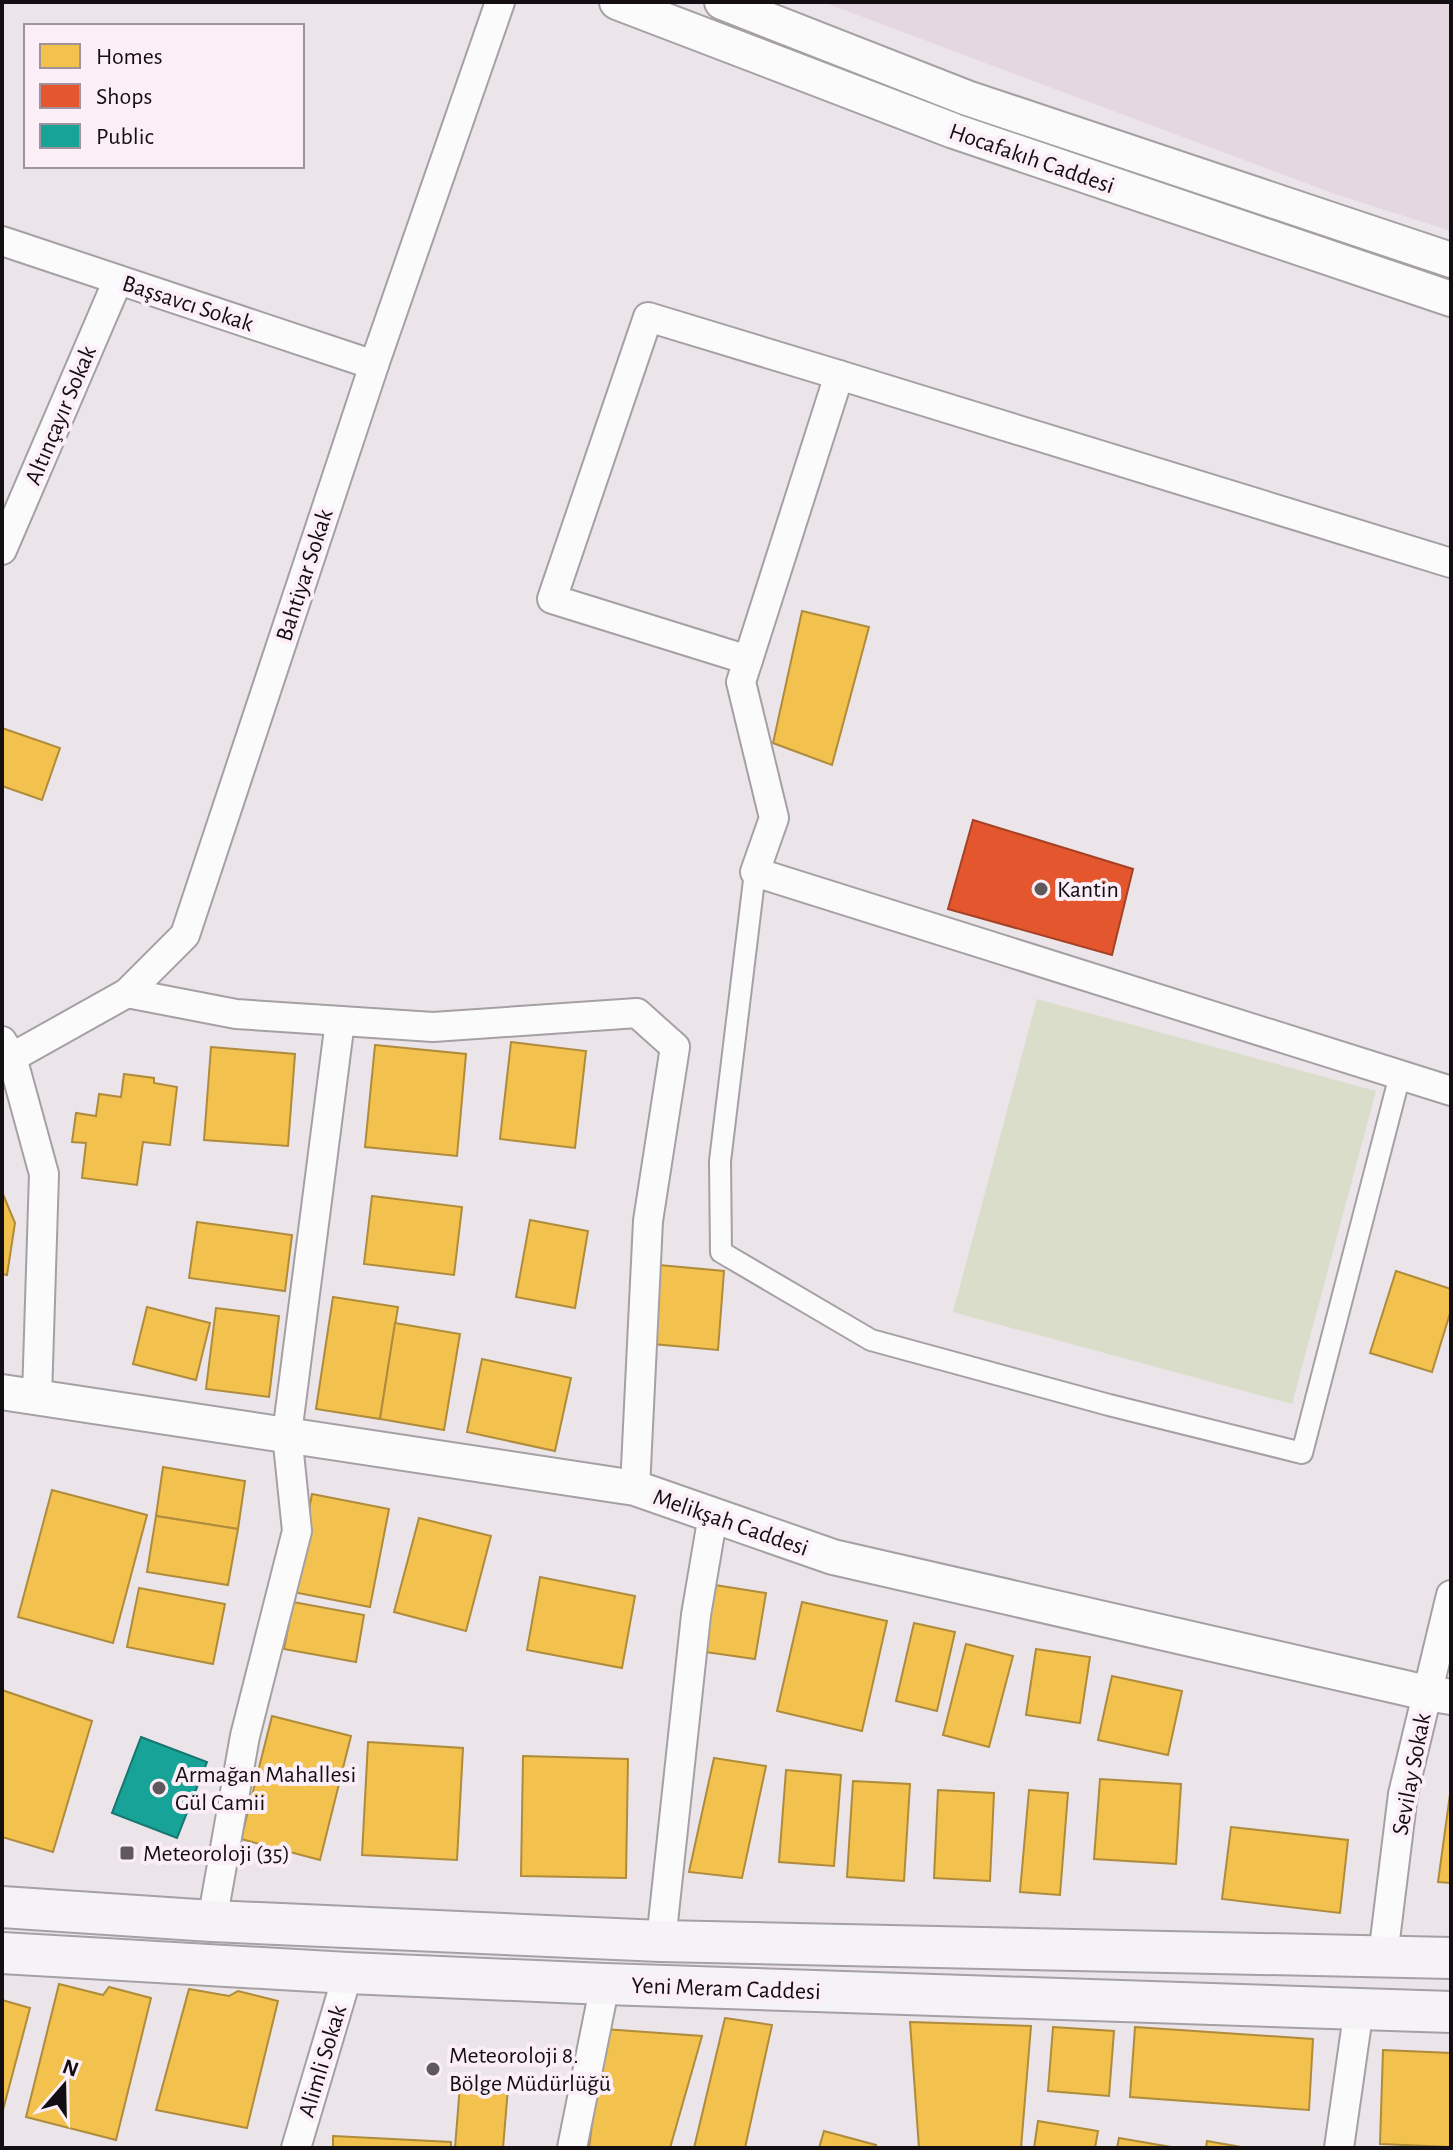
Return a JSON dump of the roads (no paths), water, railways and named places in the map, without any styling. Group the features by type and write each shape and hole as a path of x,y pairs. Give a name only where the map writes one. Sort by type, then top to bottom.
{"main road":[{"name":"Yeni Meram Caddesi","path":"2,1907 212,1921 661,1941 1451,1958"},
{"name":"Yeni Meram Caddesi","path":"2,1953 605,1984 1451,2012"}],"street":[{"name":"Bahtiyar Sokak","path":"5,1054 127,993 185,935 374,365 500,2"},
{"name":"Hocafakıh Caddesi","path":"617,2 954,131 1451,299"},
{"name":"Hocafakıh Caddesi","path":"722,2 967,98 1451,260"},
{"name":"Başsavcı Sokak","path":"2,241 374,365"},
{"name":"Altınçayır Sokak","path":"2,550 118,280"},
{"path":"748,660 552,599 648,317 1451,563"},
{"path":"839,375 741,682 774,818 755,872 720,1161 721,1252 871,1340 1109,1405 1302,1453 1400,1075"},
{"path":"755,872 1451,1091"},
{"path":"127,993 236,1014 433,1027 637,1013 675,1047 648,1221 635,1488"},
{"path":"212,1921 245,1736 297,1531 287,1434 340,1021"},
{"path":"5,1054 44,1174 37,1397"},
{"name":"Melikşah Caddesi","path":"2,1392 635,1488 833,1557 1439,1695"},
{"path":"661,1941 696,1615 713,1515"},
{"name":"Sevilay Sokak","path":"1383,1956 1403,1794 1439,1695 1451,1595"},
{"name":"Alimli Sokak","path":"296,2148 348,1973"},
{"path":"572,2148 605,1984"},
{"path":"1339,2148 1359,2008"}],"place":[{"name":"Kantin","path":"1041,889"},
{"name":"Armağan Mahallesi Gül Camii","path":"159,1788"},
{"name":"Meteoroloji (35)","path":"127,1853"},
{"name":"Meteoroloji 8. Bölge Müdürlüğü","path":"433,2069"}]}
